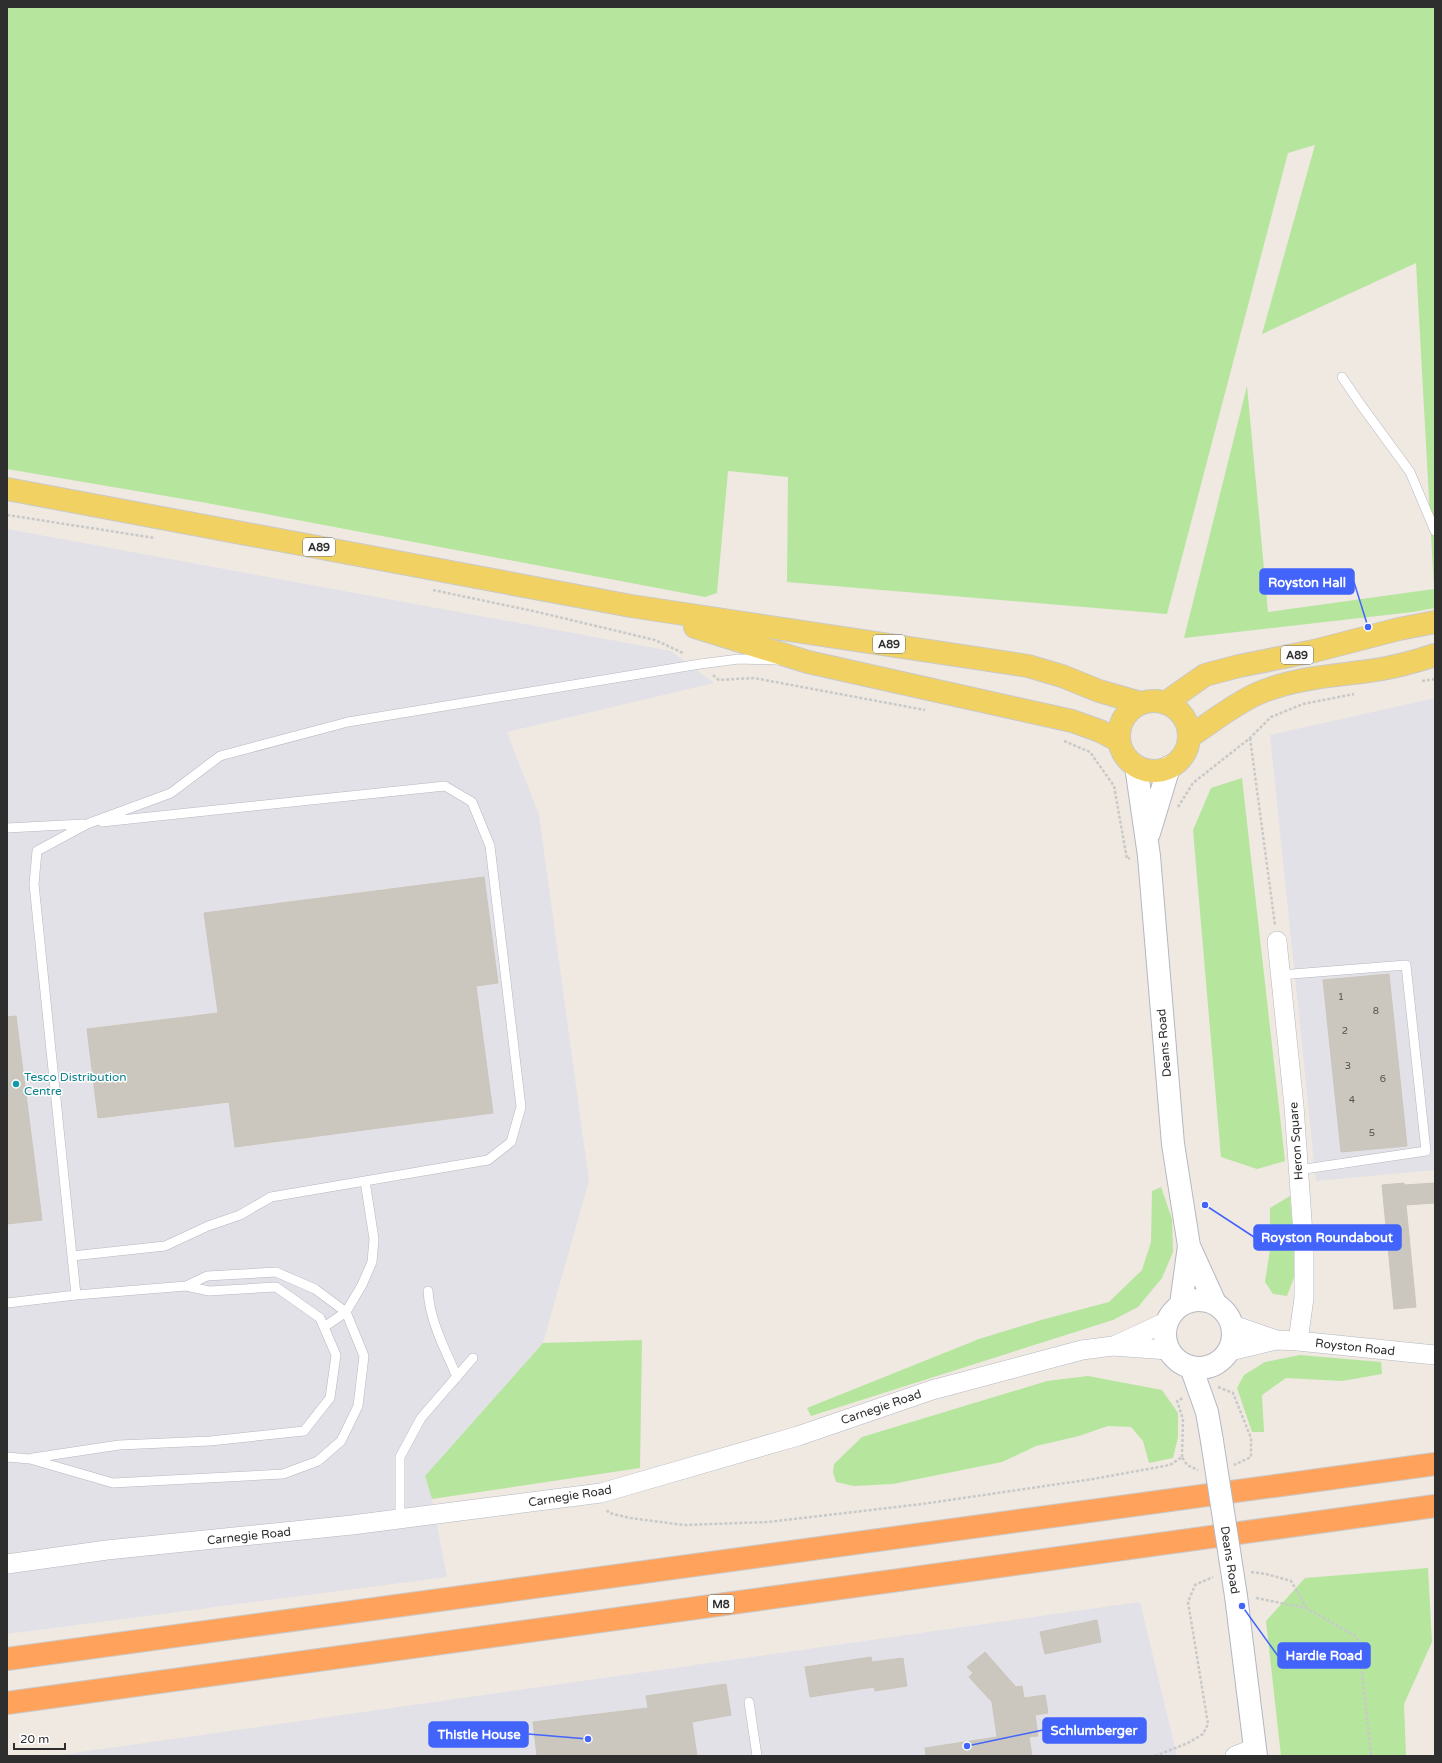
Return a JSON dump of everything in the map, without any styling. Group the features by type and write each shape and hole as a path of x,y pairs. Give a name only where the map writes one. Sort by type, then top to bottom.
{"highway":[{"path":"7,1659 1435,1464"},
{"name":"M8","path":"7,1703 1435,1506"}],"main road":[{"name":"A89","path":"7,489 631,606 1028,666 1062,676 1099,691 1141,703 1150,701 1165,703 1205,675 1239,666 1314,651 1399,629 1435,622"},
{"name":"A89","path":"631,606 808,662 1072,721 1100,730 1119,741"},
{"name":"A89","path":"1189,737 1258,693 1289,683 1332,675 1370,671 1412,662 1435,655"},
{"path":"1141,703 1129,711 1122,720 1119,741 1127,759 1136,766 1152,770 1169,767 1181,758 1186,750 1189,737 1188,727 1183,716 1176,709 1165,703"}],"street":[{"name":"Deans Road","path":"1136,766 1148,848 1172,1144 1189,1246 1215,1303"},
{"name":"Deans Road","path":"1148,848 1169,767"},
{"name":"Heron Square","path":"1277,941 1294,1106 1304,1249 1304,1298 1298,1341"},
{"name":"Deans Road","path":"1181,1304 1189,1246"},
{"path":"1192,1299 1204,1299 1215,1303 1226,1312 1233,1325 1234,1338 1213,1372 1203,1368 1191,1368 1178,1361 1168,1350 1164,1336 1166,1322 1172,1312 1181,1304 1192,1299"},
{"name":"Carnegie Road","path":"1113,1346 1166,1322"},
{"name":"Royston Road","path":"1233,1325 1276,1340 1435,1355"},
{"name":"Royston Road","path":"1213,1372 1276,1340"},
{"name":"Carnegie Road","path":"7,1564 58,1556 352,1525 601,1493 798,1436 932,1390 1082,1350 1113,1346 1168,1350"},
{"name":"Deans Road","path":"1213,1372 1206,1412 1212,1441 1236,1599 1256,1752"},
{"name":"Carnegie Road","path":"7,1554 58,1556"},
{"path":"1235,1756 1256,1752"}],"lane":[{"path":"1342,377 1410,472 1435,531"},
{"path":"76,1295 34,884 37,851 87,824 171,793 220,756 348,722 700,664 739,659 808,662"},
{"path":"7,828 87,824 445,786 472,802 490,846 521,1107 511,1142 488,1160 270,1197 240,1215 208,1226 165,1246 72,1256"},
{"path":"1280,975 1406,965 1426,1151 1298,1170"},
{"path":"324,1327 346,1312 362,1285 372,1262 374,1239 364,1181"},
{"path":"30,1458 113,1483 283,1474 318,1461 341,1440 358,1406 364,1356 346,1312 315,1289 276,1272 207,1276 186,1286"},
{"path":"7,1303 76,1295 186,1286 209,1291 276,1287 320,1318 336,1355 330,1398 304,1431 210,1441 119,1445 30,1458 7,1457"},
{"path":"428,1291 429,1307 436,1329 457,1377"},
{"path":"400,1518 400,1458 421,1418 474,1358"},
{"path":"749,1702 757,1756"}],"path":[{"path":"7,515 160,539"},
{"path":"432,590 533,611 655,640 679,650 700,664 719,680 754,678 932,711"},
{"path":"1177,809 1194,783 1250,738 1271,717 1303,704"},
{"path":"1250,738 1277,941"},
{"path":"1061,739 1090,752 1114,786 1127,859 1148,848"},
{"path":"1205,1470 1198,1471 1187,1465 1182,1457 1183,1419 1177,1401 1213,1372 1233,1392 1251,1438 1251,1457 1239,1464 1232,1465"},
{"path":"601,1493 604,1507 609,1513 630,1518 684,1525 768,1522 922,1504 1093,1479 1170,1465 1182,1457"},
{"path":"1249,1571 1266,1574 1291,1582 1306,1608"},
{"path":"1155,1756 1188,1743 1203,1734 1208,1724 1188,1602 1195,1585 1213,1577"},
{"path":"1236,1599 1257,1598 1306,1608 1355,1636 1359,1642 1371,1756"}],"shaded area":[{"path":"7,529 671,651 714,683 507,732 539,815 589,1181 543,1343 425,1476 432,1499 447,1577 7,1634"},
{"path":"1435,698 1435,1170 1316,1181 1270,735"},
{"path":"1140,1602 1177,1756 53,1756"}],"green space":[{"path":"7,7 1435,7 1435,608 1413,612 1184,638 1247,386 1268,612 1434,589 1416,263 1262,334 1315,145 1288,153 1167,614 787,582 788,477 728,471 717,593 705,597 207,503 7,469"},
{"path":"1242,778 1285,1161 1257,1169 1221,1157 1193,830 1211,788"},
{"path":"1161,1187 1172,1219 1173,1252 1162,1278 1138,1307 1113,1320 811,1416 807,1408 979,1339 1041,1320 1109,1302 1142,1270 1151,1242 1152,1191"},
{"path":"1290,1196 1296,1272 1287,1296 1273,1294 1265,1282 1270,1250 1270,1208"},
{"path":"642,1340 640,1468 432,1499 425,1476 543,1343"},
{"path":"1300,1355 1381,1362 1382,1374 1342,1381 1286,1378 1262,1395 1264,1432 1252,1432 1237,1388 1244,1375 1265,1362"},
{"path":"1088,1376 1162,1390 1178,1413 1178,1437 1173,1458 1149,1463 1143,1441 1131,1427 1108,1426 1079,1436 1036,1446 1002,1462 893,1484 854,1486 836,1482 833,1472 834,1464 862,1437 1047,1381"},
{"path":"1428,1568 1432,1642 1404,1704 1406,1756 1281,1756 1266,1621 1305,1578"}],"building":[{"path":"484,877 498,983 476,986 493,1113 235,1147 229,1102 98,1118 87,1029 218,1013 204,913"},
{"path":"1389,974 1407,1146 1341,1152 1323,980"},
{"name":"Tesco Distribution Centre","path":"16,1016 42,1220 7,1224 7,1017"},
{"path":"1404,1183 1404,1185 1435,1183 1435,1203 1406,1205 1416,1307 1394,1309 1382,1185"},
{"path":"1097,1620 1101,1642 1045,1654 1040,1632"},
{"path":"985,1652 1016,1687 1022,1686 1024,1698 1045,1695 1048,1713 1035,1715 1038,1736 1029,1737 1032,1756 926,1756 925,1748 997,1737 992,1702 969,1677 973,1673 967,1667"},
{"path":"871,1657 872,1662 903,1658 907,1686 875,1691 874,1687 810,1697 805,1667"},
{"path":"726,1684 731,1715 692,1722 697,1756 537,1756 533,1722 648,1708 646,1696"}],"place":[{"name":"Royston Hall","path":"1368,627"},
{"name":"Tesco Distribution Centre","path":"16,1084"},
{"name":"Royston Roundabout","path":"1205,1205"},
{"name":"Hardie Road","path":"1242,1606"},
{"name":"Thistle House","path":"588,1739"},
{"name":"Schlumberger","path":"967,1746"}]}
